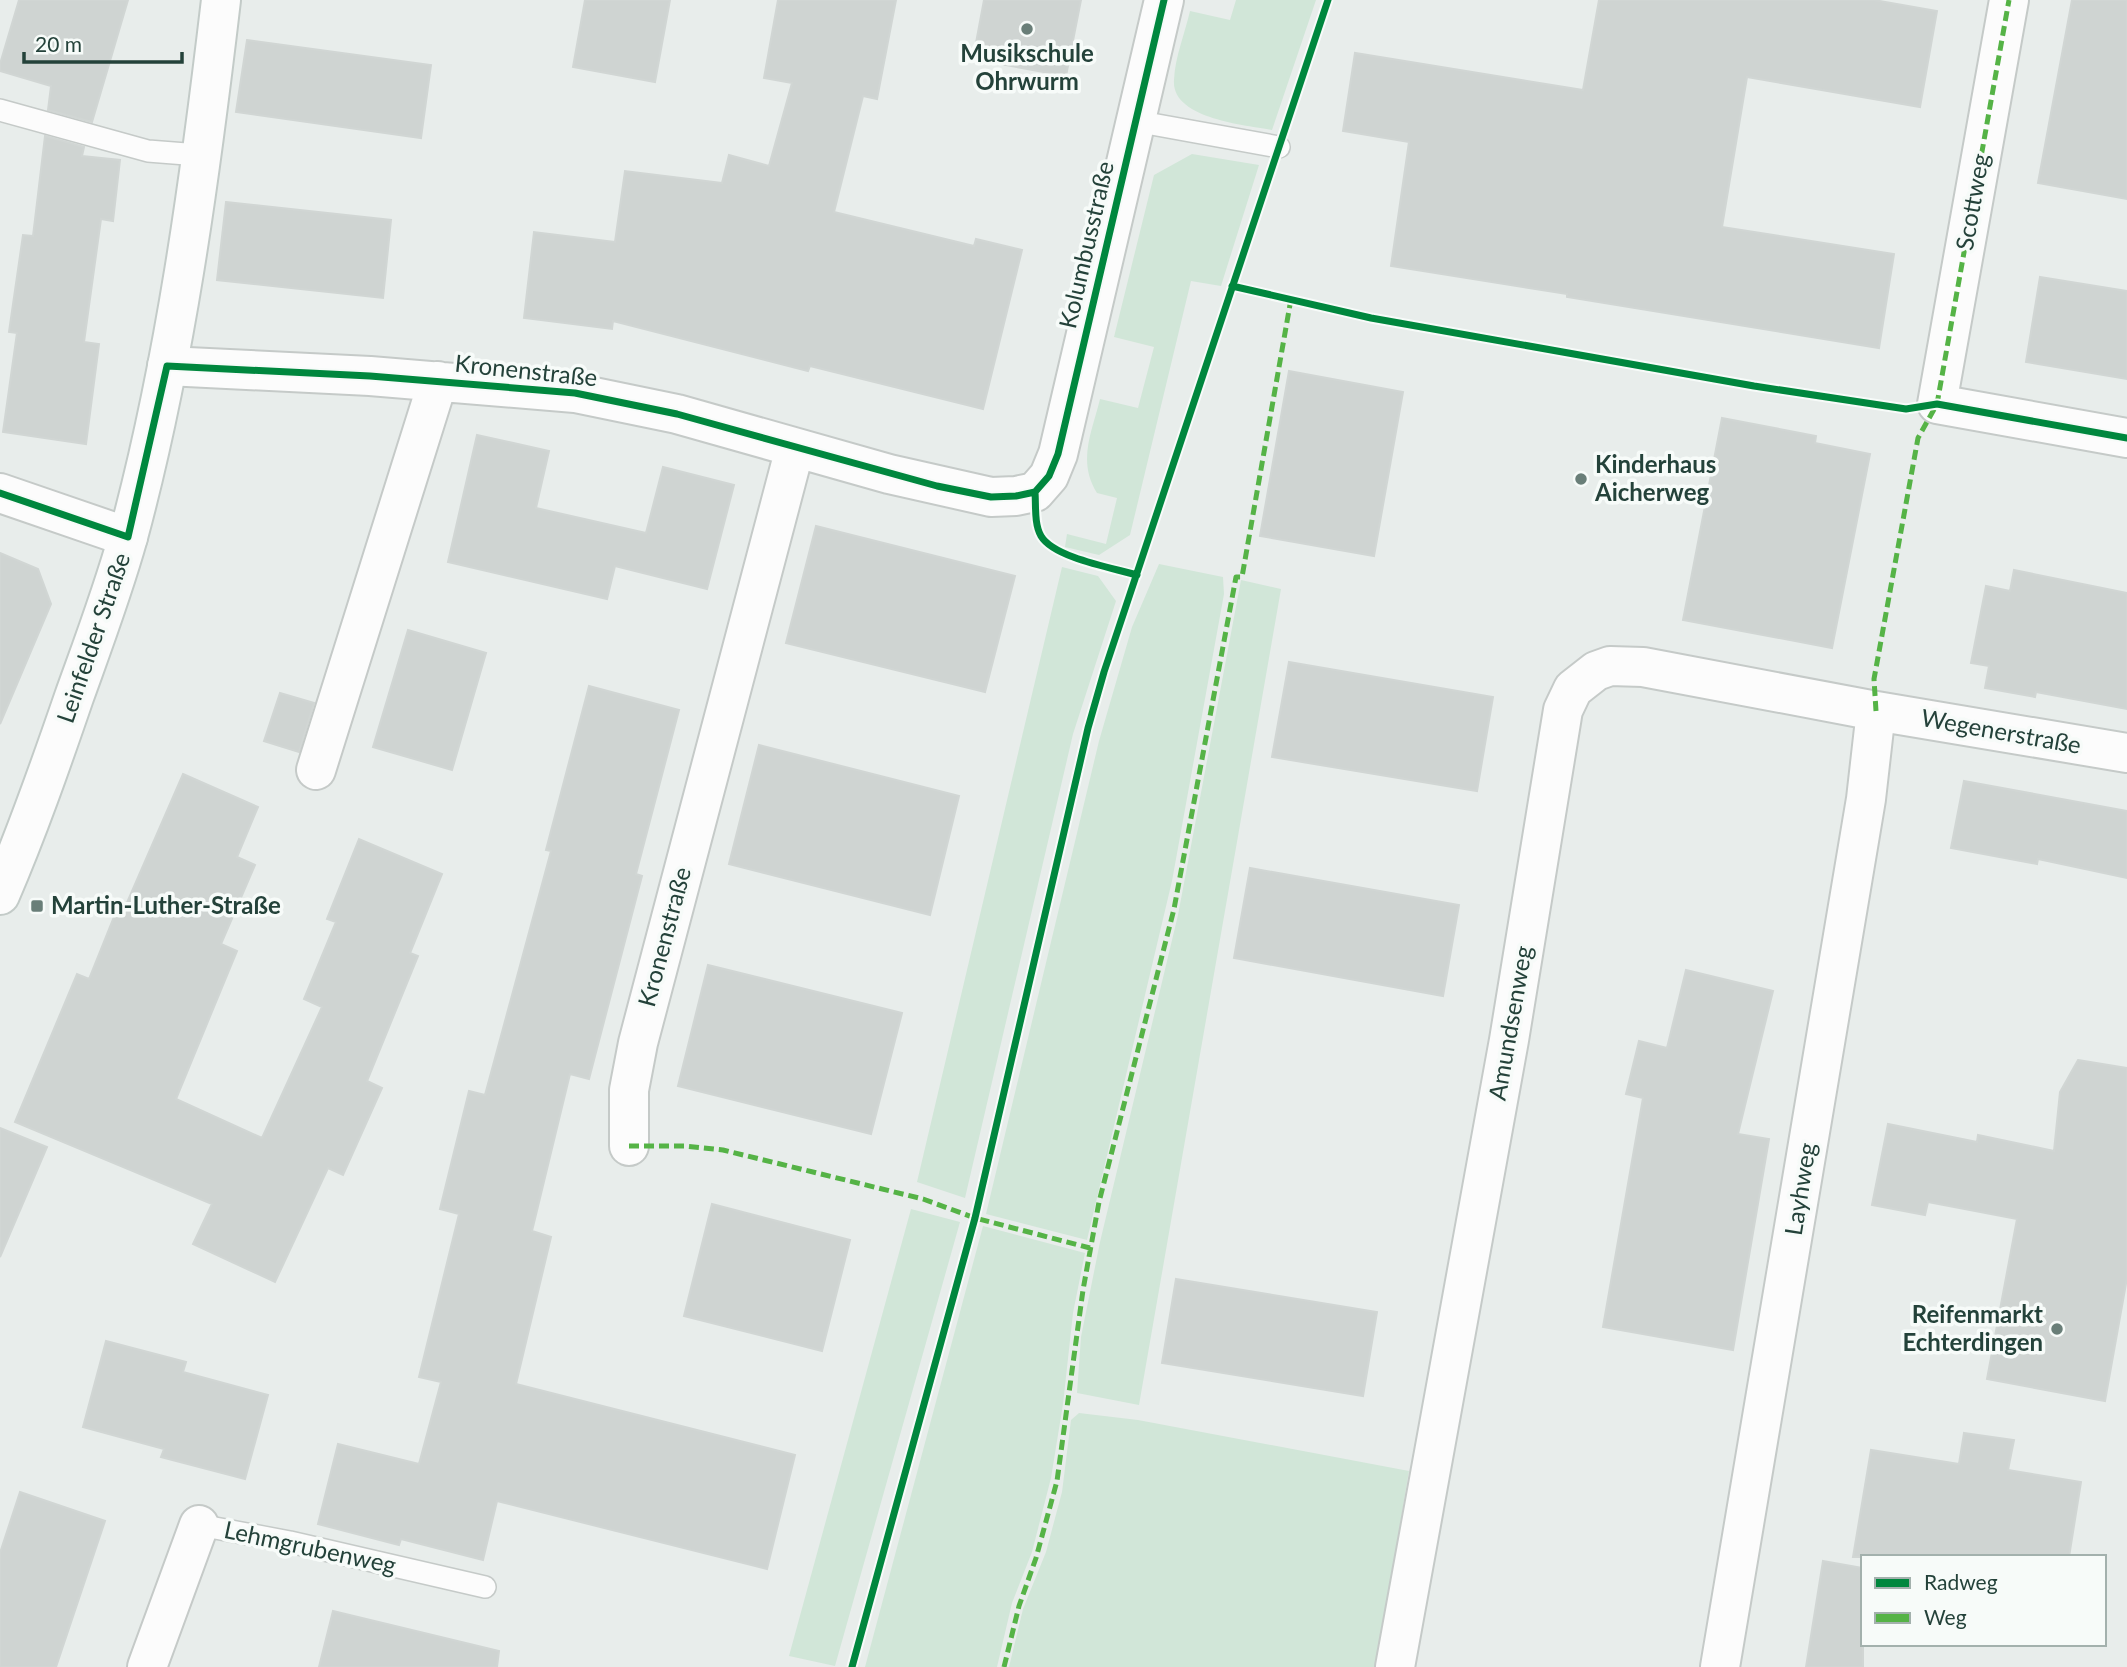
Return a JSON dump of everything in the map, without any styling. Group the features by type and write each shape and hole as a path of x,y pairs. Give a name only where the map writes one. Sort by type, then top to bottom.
{"street":[{"name":"Leinfelder Straße","path":"0,895 29,826 128,537 167,366 221,0"},
{"name":"Kolumbusstraße","path":"1035,492 1049,476 1058,454 1164,0"},
{"name":"Scottweg","path":"2010,0 1937,404 2127,438"},
{"name":"Kronenstraße","path":"167,366 438,381 575,393 677,414 937,486 991,496 1016,496 1035,492"},
{"name":"Kronenstraße","path":"316,771 438,381"},
{"name":"Kronenstraße","path":"629,1146 629,1090 638,1042 795,448"},
{"path":"0,493 128,537"},
{"name":"Amundsenweg","path":"1395,1667 1509,1040 1563,710 1573,689 1596,671 1611,666 1643,667 1876,711"},
{"name":"Wegenerstraße","path":"1876,711 2127,753"},
{"name":"Layhweg","path":"1720,1667 1867,799 1876,711"},
{"name":"Lehmgrubenweg","path":"146,1667 199,1525"}],"lane":[{"path":"0,110 148,150 200,155"},
{"path":"1135,121 1279,147"},
{"name":"Lehmgrubenweg","path":"199,1525 290,1542 485,1587"}],"green space":[{"path":"1236,0 1316,0 1272,130 1212,118 1184,104 1176,93 1176,63 1190,11 1230,20"},
{"path":"1192,154 1259,165 1221,286 1191,281 1130,535 1099,555 1065,547 1067,534 1106,544 1117,498 1097,493 1091,481 1087,458 1090,435 1100,399 1138,408 1154,347 1114,337 1154,175"},
{"path":"1159,564 1223,577 1224,594 1172,881 1087,1240 986,1214 1099,741 1132,627"},
{"path":"1062,567 1098,576 1116,601 1073,734 965,1198 917,1182"},
{"path":"1241,580 1281,589 1139,1405 1077,1393 1081,1337 1100,1242 1178,915"},
{"path":"911,1209 960,1222 835,1666 789,1656"},
{"path":"983,1226 1085,1253 1073,1313 1063,1404 1051,1478 1032,1552 1012,1603 997,1667 865,1667"},
{"path":"1079,1413 1138,1420 1409,1471 1376,1667 1009,1667 1023,1609 1046,1552 1062,1492 1071,1420"}],"building":[{"path":"19,0 128,0 92,122 48,110 51,86 0,71"},
{"path":"585,0 670,0 655,82 573,67"},
{"path":"778,0 896,0 877,99 863,96 834,212 974,246 976,239 1022,250 983,409 810,366 808,371 613,321 612,329 524,318 534,232 615,242 625,171 722,183 729,155 769,166 792,83 764,78"},
{"name":"Musikschule Ohrwurm","path":"984,0 1081,0 1066,76 973,59"},
{"path":"1599,0 1874,0 1937,11 1920,107 1747,77 1722,227 1894,254 1879,348 1391,266 1409,142 1343,131 1355,53 1583,90"},
{"path":"2072,0 2127,0 2127,199 2038,183"},
{"path":"247,40 431,65 421,138 236,112"},
{"path":"45,136 84,147 82,156 120,160 113,221 101,219 84,342 99,344 86,444 3,432 17,333 9,332 23,235 33,236"},
{"path":"226,202 391,220 383,298 217,280"},
{"path":"2040,277 2127,291 2127,379 2026,362"},
{"path":"1289,371 1403,392 1374,556 1260,536"},
{"path":"1722,418 1816,436 1815,443 1870,454 1832,648 1683,620"},
{"path":"477,435 549,451 536,508 646,533 663,467 734,485 707,589 615,566 607,599 448,562"},
{"path":"816,526 1015,576 985,692 786,643"},
{"path":"0,553 38,569 51,604 0,724"},
{"path":"2014,570 2127,593 2127,709 2036,692 2035,697 1985,688 1989,666 1971,663 1986,586 2010,591"},
{"path":"408,630 486,653 452,770 373,747"},
{"path":"1289,662 1493,697 1477,791 1272,757"},
{"path":"589,686 679,710 636,874 642,876 589,1079 570,1074 532,1231 551,1237 516,1384 795,1455 767,1569 497,1501 483,1560 401,1539 399,1545 318,1524 338,1444 419,1464 441,1382 419,1377 459,1214 440,1209 469,1091 485,1095 551,851 546,850"},
{"path":"280,693 314,703 299,752 264,741"},
{"path":"759,745 959,796 930,915 729,864"},
{"path":"183,774 258,807 237,857 255,865 221,944 237,951 176,1099 262,1138 322,1007 304,999 336,922 327,919 359,839 442,874 410,953 418,956 367,1081 382,1088 343,1175 328,1168 275,1282 193,1244 212,1204 15,1122 77,974 89,979 120,902 126,905"},
{"path":"1964,781 2127,811 2127,878 2038,859 2037,864 1951,848"},
{"path":"1250,868 1459,905 1443,996 1234,958"},
{"path":"708,965 902,1013 871,1134 678,1086"},
{"path":"1686,970 1773,991 1738,1134 1769,1139 1733,1350 1603,1327 1643,1098 1626,1094 1639,1041 1667,1048"},
{"path":"2078,1060 2127,1068 2127,1278 2105,1401 1987,1379 2017,1219 1928,1202 1925,1215 1872,1205 1888,1124 1977,1142 1978,1135 2054,1151 2060,1092"},
{"path":"0,1128 47,1147 0,1257"},
{"path":"712,1204 850,1240 822,1351 684,1316"},
{"path":"1176,1279 1377,1312 1363,1396 1162,1363"},
{"path":"106,1341 186,1362 183,1372 268,1395 245,1479 161,1457 164,1449 83,1427"},
{"path":"1964,1433 2014,1440 2008,1470 2081,1482 2069,1555 1853,1557 1871,1450 1959,1464"},
{"path":"20,1492 105,1521 56,1667 0,1667 0,1553"},
{"path":"1823,1561 1861,1568 1863,1667 1806,1667"},
{"path":"333,1611 499,1651 497,1667 319,1667"}],"marked path":[{"path":"1876,711 1874,679 1918,438 1937,404 2009,0"},
{"path":"1004,1667 1019,1606 1036,1558 1057,1481 1083,1290 1099,1202 1174,909 1236,577 1242,577 1291,299"},
{"path":"629,1146 684,1146 723,1150 923,1199 975,1218 1090,1248"}],"cycle path":[{"path":"1035,492 1049,476 1058,454 1164,0"},
{"path":"852,1667 975,1218 1088,728 1104,672 1328,0"},
{"path":"1232,286 1371,318 1754,386 1906,409 1937,404 2127,438"},
{"path":"0,493 128,537 167,366 370,376 575,393 677,414 937,486 991,497 1035,492"},
{"path":"1035,492 1037,526 1048,544 1085,561 1137,575"}],"place":[{"name":"Musikschule Ohrwurm","path":"1027,29"},
{"name":"Kinderhaus Aicherweg","path":"1581,479"},
{"name":"Martin-Luther-Straße","path":"37,906"},
{"name":"Reifenmarkt Echterdingen","path":"2057,1329"}]}
